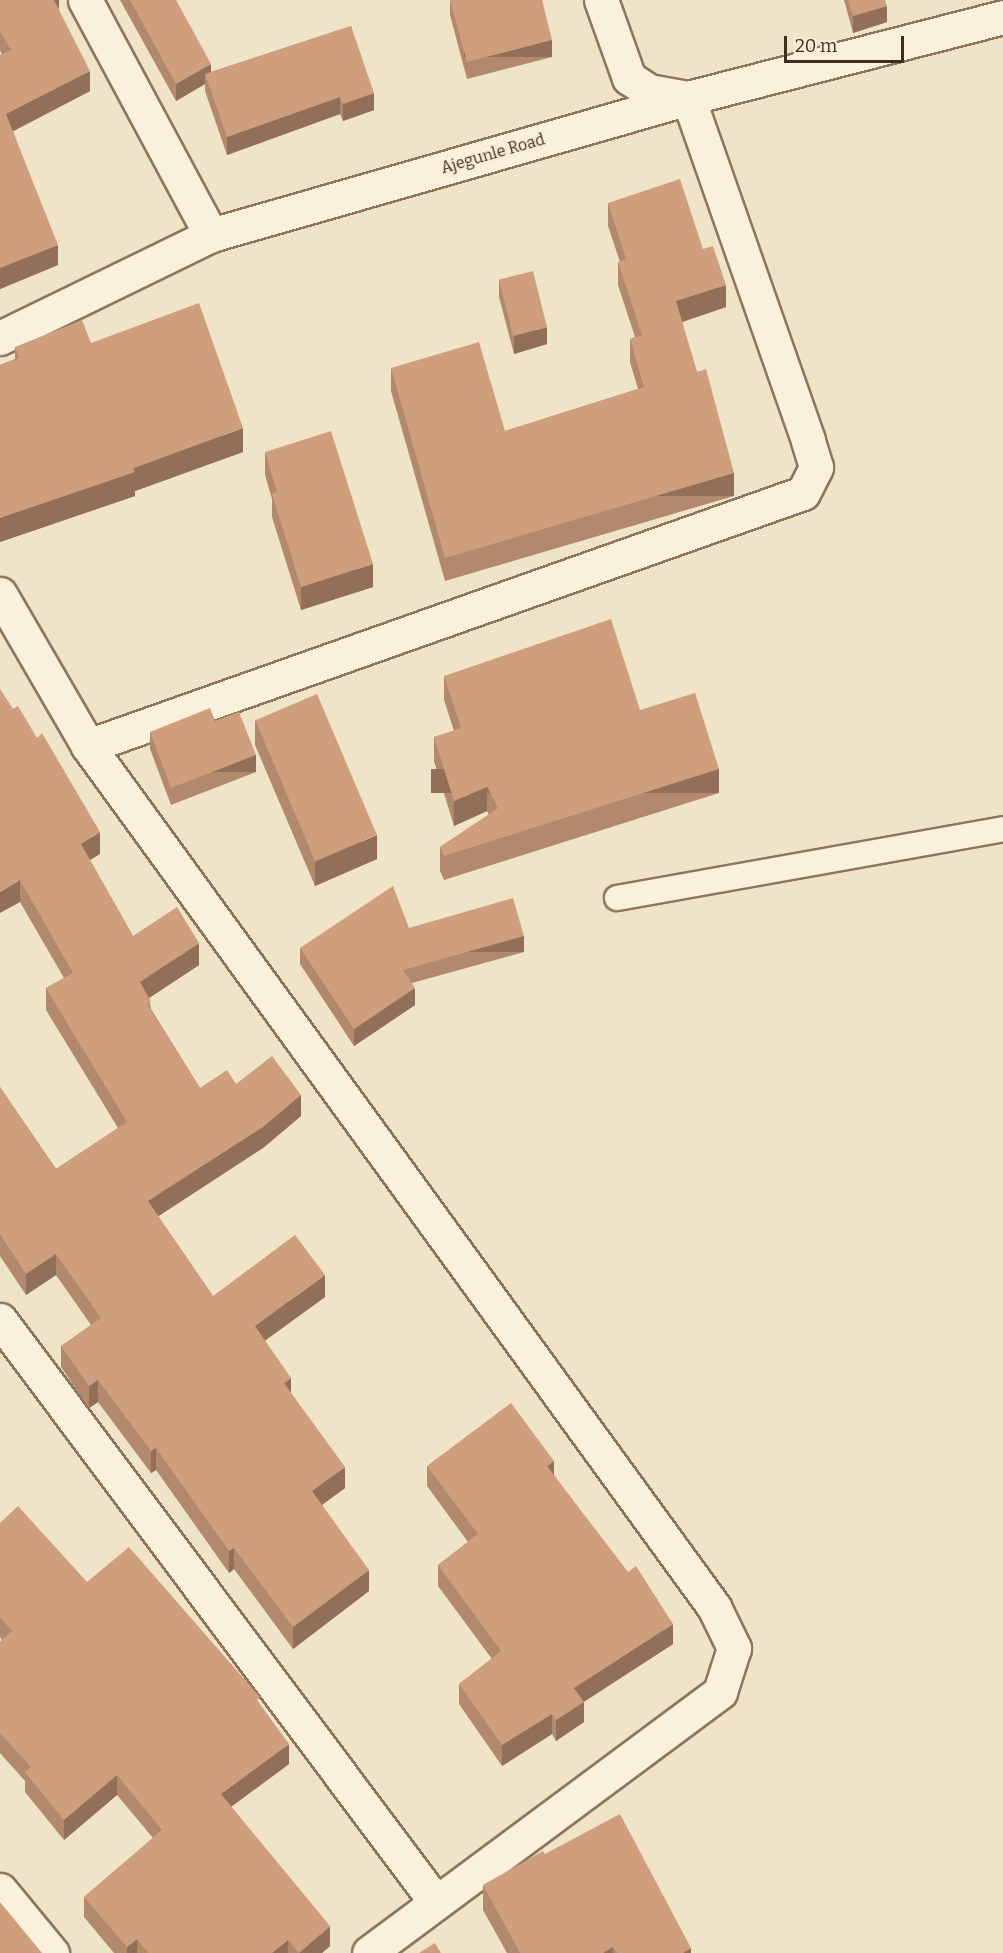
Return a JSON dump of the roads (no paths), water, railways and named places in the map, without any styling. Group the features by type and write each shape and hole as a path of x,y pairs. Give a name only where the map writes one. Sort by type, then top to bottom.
{"street":[{"path":"85,0 212,235"},
{"path":"88,746 803,493 816,467 688,98 649,91 628,78 601,0"},
{"name":"Ajegunle Road","path":"0,338 212,235 688,98 1003,17"},
{"path":"0,594 88,746 714,1607 734,1648 720,1692 435,1901 369,1953"},
{"path":"0,1320 435,1901"},
{"path":"0,1890 52,1953"}],"lane":[{"path":"617,898 1003,829"}]}
